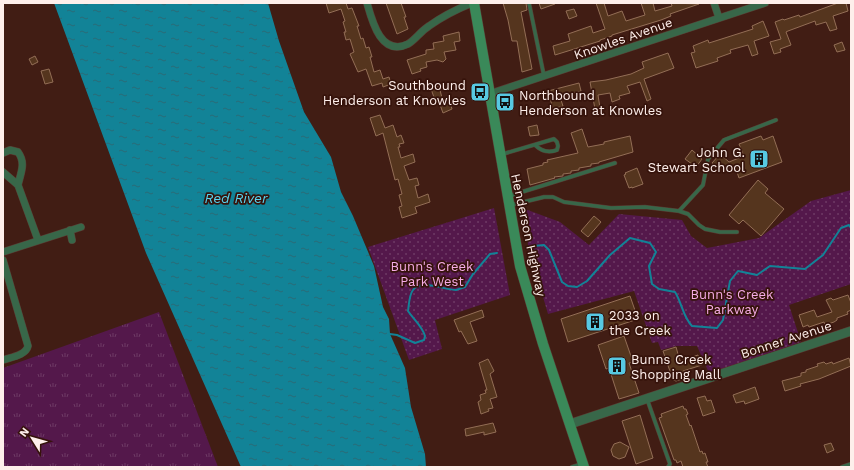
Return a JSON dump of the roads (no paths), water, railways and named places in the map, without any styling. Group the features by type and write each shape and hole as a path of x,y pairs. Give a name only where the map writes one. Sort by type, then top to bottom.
{"main road":[{"name":"Henderson Highway","path":"473,3 520,266 529,299 583,465"}],"street":[{"path":"366,3 376,32 385,42 396,47 408,44 427,27 450,12 473,3"},
{"path":"714,3 719,18"},
{"name":"Knowles Avenue","path":"489,94 765,3"},
{"path":"3,153 10,150 18,152 22,158 18,185"},
{"path":"3,172 18,185 38,240"},
{"path":"3,252 80,227"},
{"path":"70,230 72,240"},
{"path":"3,260 28,346 24,353 3,360"},
{"name":"Bonner Avenue","path":"570,424 851,331"}],"lane":[{"path":"529,3 544,77"},
{"path":"679,211 703,185 708,159 724,140 776,120"},
{"path":"500,155 554,139 558,146 557,150 551,152 539,149 535,145"},
{"path":"508,202 615,163"},
{"path":"508,202 553,197 564,202 611,208 645,207 679,211 688,214 705,229 720,232 737,232"},
{"path":"647,399 670,464 668,467"},
{"path":"842,467 851,464"},
{"path":"572,467 583,465"}],"water":[{"name":"Red River","path":"54,3 268,3 279,41 304,112 331,157 341,192 374,266 383,307 389,319 390,334 405,368 411,407 425,454 426,467 241,467 146,253"}],"waterway":[{"path":"534,246 544,245 549,250 562,282 568,286 577,287 587,281 610,255 630,238 650,243 656,252 649,266 652,284 659,289 675,292 692,326 717,328 723,320 730,281 738,271 757,275 770,266 805,269 823,255 841,228 849,225 851,228"},
{"path":"390,334 397,335 415,343 424,340 425,336 422,329 408,311 410,297 413,290 422,285 451,290 465,287 473,274 490,254 497,253"}],"place":[{"name":"Southbound Henderson at Knowles","path":"480,92"},
{"name":"Northbound Henderson at Knowles","path":"505,102"},
{"name":"John G. Stewart School","path":"759,159"},
{"name":"2033 on the Creek","path":"595,322"},
{"name":"Bunns Creek Shopping Mall","path":"617,366"}],"park label":[{"name":"Bunn's Creek Park West","path":"432,274"},
{"name":"Bunn's Creek Parkway","path":"732,302"}]}
